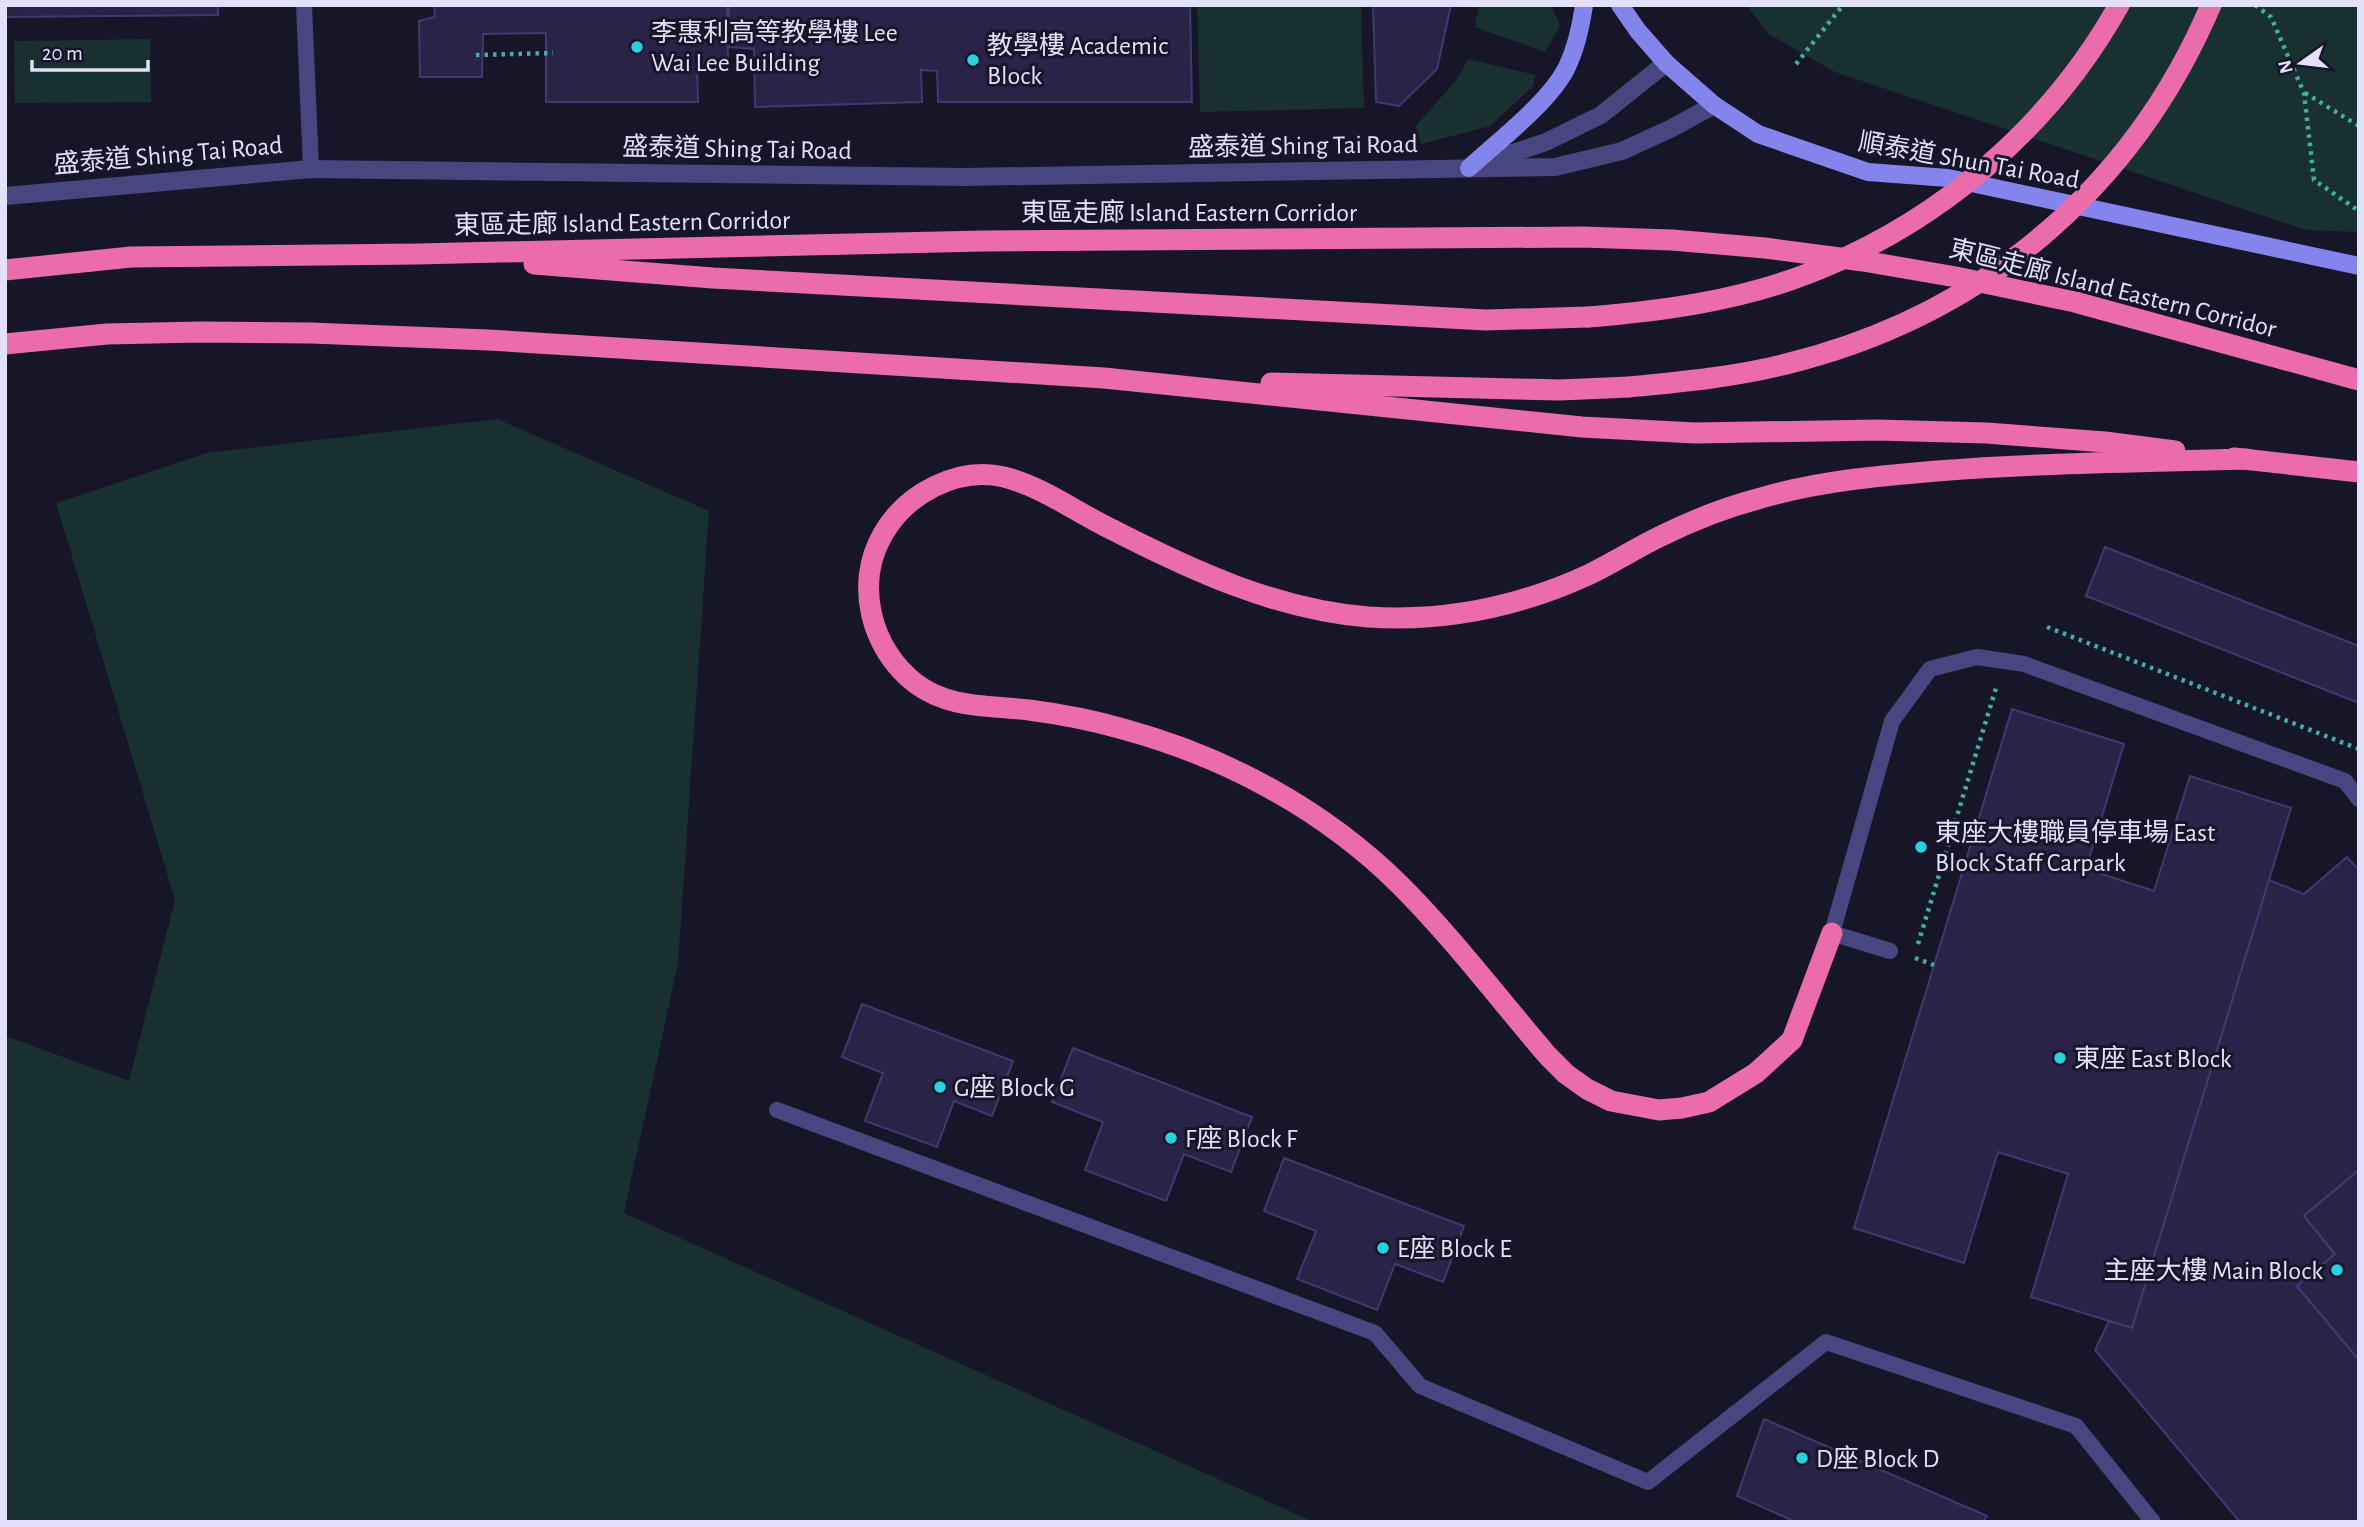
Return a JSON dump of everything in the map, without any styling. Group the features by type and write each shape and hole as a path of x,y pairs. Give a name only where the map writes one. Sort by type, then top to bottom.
{"highway":[{"path":"416,254 713,278 1486,320 1588,317 1695,305 1751,292 1807,274 1889,236 1962,188 2039,117 2081,66 2119,5"},
{"path":"5,344 107,334 311,333 488,340 1104,378 1560,390 1629,387 1735,375 1785,365 1876,336 1961,295 2001,270 2073,210 2132,143 2181,68 2211,5"},
{"name":"東區走廊 Island Eastern Corridor","path":"5,270 131,257 416,254 983,241 1568,237 1672,240 1838,257 1956,277 2075,302 2359,380"},
{"path":"1104,378 1582,427 1695,433 1877,430 1986,433 2105,442 2359,472"},
{"path":"1832,933 1792,1040 1756,1073 1709,1102 1682,1108 1659,1110 1611,1101 1587,1089 1548,1056 1434,921 1396,881 1330,826 1280,794 1205,757 1121,728 1027,710 954,702 919,687 892,662 872,621 868,595 875,551 884,531 923,492 964,477 1003,477 1031,487 1145,546 1275,601 1307,609 1360,616 1398,619 1433,617 1467,614 1537,596 1591,574 1684,525 1758,498 1798,488 1852,479 2022,464 2247,459"}],"street":[{"path":"1469,168 1547,96 1560,78 1581,29 1584,5"},
{"name":"順泰道 Shun Tai Road","path":"1620,5 1637,30 1666,63 1714,105 1758,134 1867,172 1948,178 2359,266"},
{"name":"盛泰道 Shing Tai Road","path":"1469,168 1546,142 1601,115 1666,63"},
{"name":"盛泰道 Shing Tai Road","path":"5,196 311,169 965,177 1555,167 1622,151 1714,105"}],"lane":[{"path":"304,5 311,169"},
{"path":"1890,951 1832,933 1892,721 1930,669 1977,657 2024,664 2345,781 2359,799"},
{"path":"777,1110 1375,1333 1420,1385 1648,1482 1826,1342 2076,1426 2152,1522"}],"path":[{"path":"1796,64 1843,5"},
{"path":"2255,5 2271,17 2304,93 2314,180 2359,211"},
{"path":"476,55 552,53"},
{"path":"2304,93 2359,127"},
{"path":"2046,627 2359,749"},
{"path":"1934,965 1913,958 1996,687"}],"green space":[{"path":"1197,5 1361,5 1364,108 1200,112"},
{"path":"1479,5 1551,5 1560,26 1545,52 1475,27"},
{"path":"1746,5 2359,5 2359,232 2307,230 1835,72 1769,34"},
{"path":"150,39 151,102 15,103 14,41"},
{"path":"1468,59 1535,75 1533,86 1490,126 1421,144 1416,126 1458,78"},
{"path":"497,419 709,511 678,963 624,1213 1314,1522 5,1522 5,1036 129,1081 175,900 56,503 207,453"}],"building":[{"path":"5,5 218,5 218,15 5,17"},
{"name":"李惠利高等教學樓 Lee Wai Lee Building","path":"434,5 727,5 728,60 697,64 698,102 546,102 546,33 483,34 482,77 420,77 419,21 435,17"},
{"name":"教學樓 Academic Block","path":"729,5 1190,5 1192,102 938,102 937,71 921,70 922,102 755,107 754,49 729,47"},
{"path":"1373,5 1451,5 1437,69 1399,106 1376,102"},
{"path":"2105,547 2359,646 2359,703 2086,596"},
{"name":"東座 East Block","path":"2012,709 2124,744 2086,869 2154,891 2190,776 2291,808 2132,1328 2031,1297 2068,1174 1998,1152 1964,1263 1854,1228"},
{"path":"2347,857 2359,870 2359,1170 2304,1216 2335,1254 2297,1286 2359,1360 2359,1522 2240,1522 2095,1350 2109,1321 2132,1328 2269,880 2304,894"},
{"name":"G座 Block G","path":"862,1004 1013,1061 992,1116 954,1101 937,1147 865,1121 883,1073 842,1057"},
{"name":"F座 Block F","path":"1073,1048 1252,1117 1231,1172 1184,1154 1166,1201 1085,1170 1103,1122 1052,1102"},
{"name":"E座 Block E","path":"1284,1158 1464,1226 1443,1282 1395,1264 1377,1310 1297,1279 1316,1231 1264,1211"},
{"name":"主座大樓 Main Block","path":"2359,1170 2359,1360 2297,1286 2335,1254 2304,1216"},
{"name":"主座大樓 Main Block","path":"2359,1170 2359,1360 2297,1286 2335,1254 2304,1216"},
{"name":"D座 Block D","path":"1764,1419 1987,1516 1983,1522 1796,1522 1737,1496"}],"place":[{"name":"李惠利高等教學樓 Lee Wai Lee Building","path":"637,47"},
{"name":"教學樓 Academic Block","path":"973,60"},
{"name":"東座大樓職員停車場 East Block Staff Carpark","path":"1921,847"},
{"name":"東座 East Block","path":"2060,1058"},
{"name":"G座 Block G","path":"940,1087"},
{"name":"F座 Block F","path":"1171,1138"},
{"name":"E座 Block E","path":"1383,1248"},
{"name":"主座大樓 Main Block","path":"2337,1270"},
{"name":"D座 Block D","path":"1802,1458"}]}
